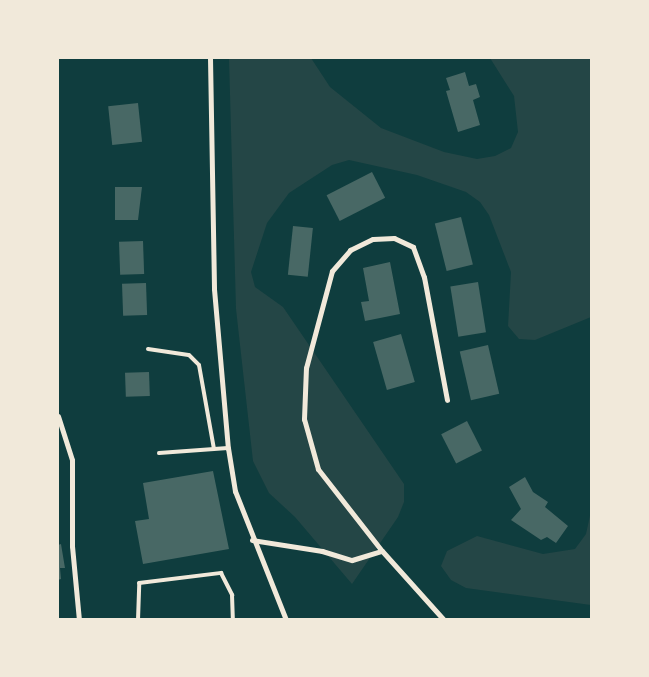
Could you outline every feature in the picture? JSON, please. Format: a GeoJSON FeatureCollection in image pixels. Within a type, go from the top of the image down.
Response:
{"type":"FeatureCollection","features":[{"type":"Feature","properties":{"kind":"street"},"geometry":{"type":"LineString","coordinates":[[210,58],[214,289],[228,448],[235,491],[252,540],[286,620]]}},
{"type":"Feature","properties":{"kind":"street"},"geometry":{"type":"LineString","coordinates":[[444,620],[382,552],[318,469],[304,419],[306,368],[332,271],[350,250],[374,239],[394,238],[413,247],[424,277],[447,400]]}},
{"type":"Feature","properties":{"kind":"street"},"geometry":{"type":"LineString","coordinates":[[58,416],[72,460],[72,546],[79,620]]}},
{"type":"Feature","properties":{"kind":"street"},"geometry":{"type":"LineString","coordinates":[[252,540],[322,551],[352,560],[382,552]]}},
{"type":"Feature","properties":{"kind":"lane"},"geometry":{"type":"LineString","coordinates":[[148,350],[189,355],[199,364],[214,449]]}},
{"type":"Feature","properties":{"kind":"lane"},"geometry":{"type":"LineString","coordinates":[[159,453],[228,448]]}},
{"type":"Feature","properties":{"kind":"lane"},"geometry":{"type":"LineString","coordinates":[[138,620],[139,583],[221,573],[232,595],[233,620]]}},
{"type":"Feature","properties":{"kind":"shaded area"},"geometry":{"type":"Polygon","coordinates":[[[229,58],[311,58],[330,87],[381,128],[444,152],[477,159],[495,156],[511,148],[518,132],[514,96],[490,58],[591,58],[591,317],[535,340],[519,339],[508,326],[511,272],[489,215],[480,202],[466,192],[417,175],[349,160],[332,165],[289,193],[267,223],[251,272],[255,287],[283,307],[404,484],[404,502],[398,517],[352,584],[295,517],[269,493],[253,461],[236,309],[229,58]]]}},
{"type":"Feature","properties":{"kind":"shaded area"},"geometry":{"type":"Polygon","coordinates":[[[591,511],[591,605],[466,588],[451,580],[441,566],[447,551],[477,536],[543,554],[575,549],[586,534],[591,511]]]}},
{"type":"Feature","properties":{"kind":"building"},"geometry":{"type":"Polygon","coordinates":[[[465,72],[469,86],[476,84],[480,97],[473,100],[480,125],[458,132],[446,91],[450,90],[446,78],[465,72]]]}},
{"type":"Feature","properties":{"kind":"building"},"geometry":{"type":"Polygon","coordinates":[[[138,103],[142,142],[112,145],[108,106],[138,103]]]}},
{"type":"Feature","properties":{"kind":"building"},"geometry":{"type":"Polygon","coordinates":[[[372,172],[385,198],[340,221],[327,195],[372,172]]]}},
{"type":"Feature","properties":{"kind":"building"},"geometry":{"type":"Polygon","coordinates":[[[115,187],[142,187],[138,220],[115,220],[115,187]]]}},
{"type":"Feature","properties":{"kind":"building"},"geometry":{"type":"Polygon","coordinates":[[[461,217],[473,265],[447,271],[435,224],[461,217]]]}},
{"type":"Feature","properties":{"kind":"building"},"geometry":{"type":"Polygon","coordinates":[[[293,226],[313,228],[308,277],[288,275],[293,226]]]}},
{"type":"Feature","properties":{"kind":"building"},"geometry":{"type":"Polygon","coordinates":[[[143,241],[144,274],[120,275],[119,242],[143,241]]]}},
{"type":"Feature","properties":{"kind":"building"},"geometry":{"type":"Polygon","coordinates":[[[390,262],[400,314],[365,321],[361,302],[369,301],[363,268],[390,262]]]}},
{"type":"Feature","properties":{"kind":"building"},"geometry":{"type":"Polygon","coordinates":[[[478,282],[486,332],[458,337],[450,286],[478,282]]]}},
{"type":"Feature","properties":{"kind":"building"},"geometry":{"type":"Polygon","coordinates":[[[146,283],[147,315],[123,316],[122,284],[146,283]]]}},
{"type":"Feature","properties":{"kind":"building"},"geometry":{"type":"Polygon","coordinates":[[[401,334],[415,382],[387,390],[373,342],[401,334]]]}},
{"type":"Feature","properties":{"kind":"building"},"geometry":{"type":"Polygon","coordinates":[[[488,345],[499,394],[471,400],[460,352],[488,345]]]}},
{"type":"Feature","properties":{"kind":"building"},"geometry":{"type":"Polygon","coordinates":[[[149,372],[150,396],[126,397],[125,373],[149,372]]]}},
{"type":"Feature","properties":{"kind":"building"},"geometry":{"type":"Polygon","coordinates":[[[467,421],[482,450],[456,464],[441,434],[467,421]]]}},
{"type":"Feature","properties":{"kind":"building"},"geometry":{"type":"Polygon","coordinates":[[[213,471],[229,549],[143,564],[135,521],[149,519],[143,483],[213,471]]]}},
{"type":"Feature","properties":{"kind":"building"},"geometry":{"type":"Polygon","coordinates":[[[525,477],[533,492],[548,502],[545,507],[568,526],[556,543],[547,537],[541,540],[511,520],[521,509],[509,487],[525,477]]]}},
{"type":"Feature","properties":{"kind":"building"},"geometry":{"type":"Polygon","coordinates":[[[61,544],[65,568],[60,568],[61,579],[58,580],[58,545],[61,544]]]}}]}
